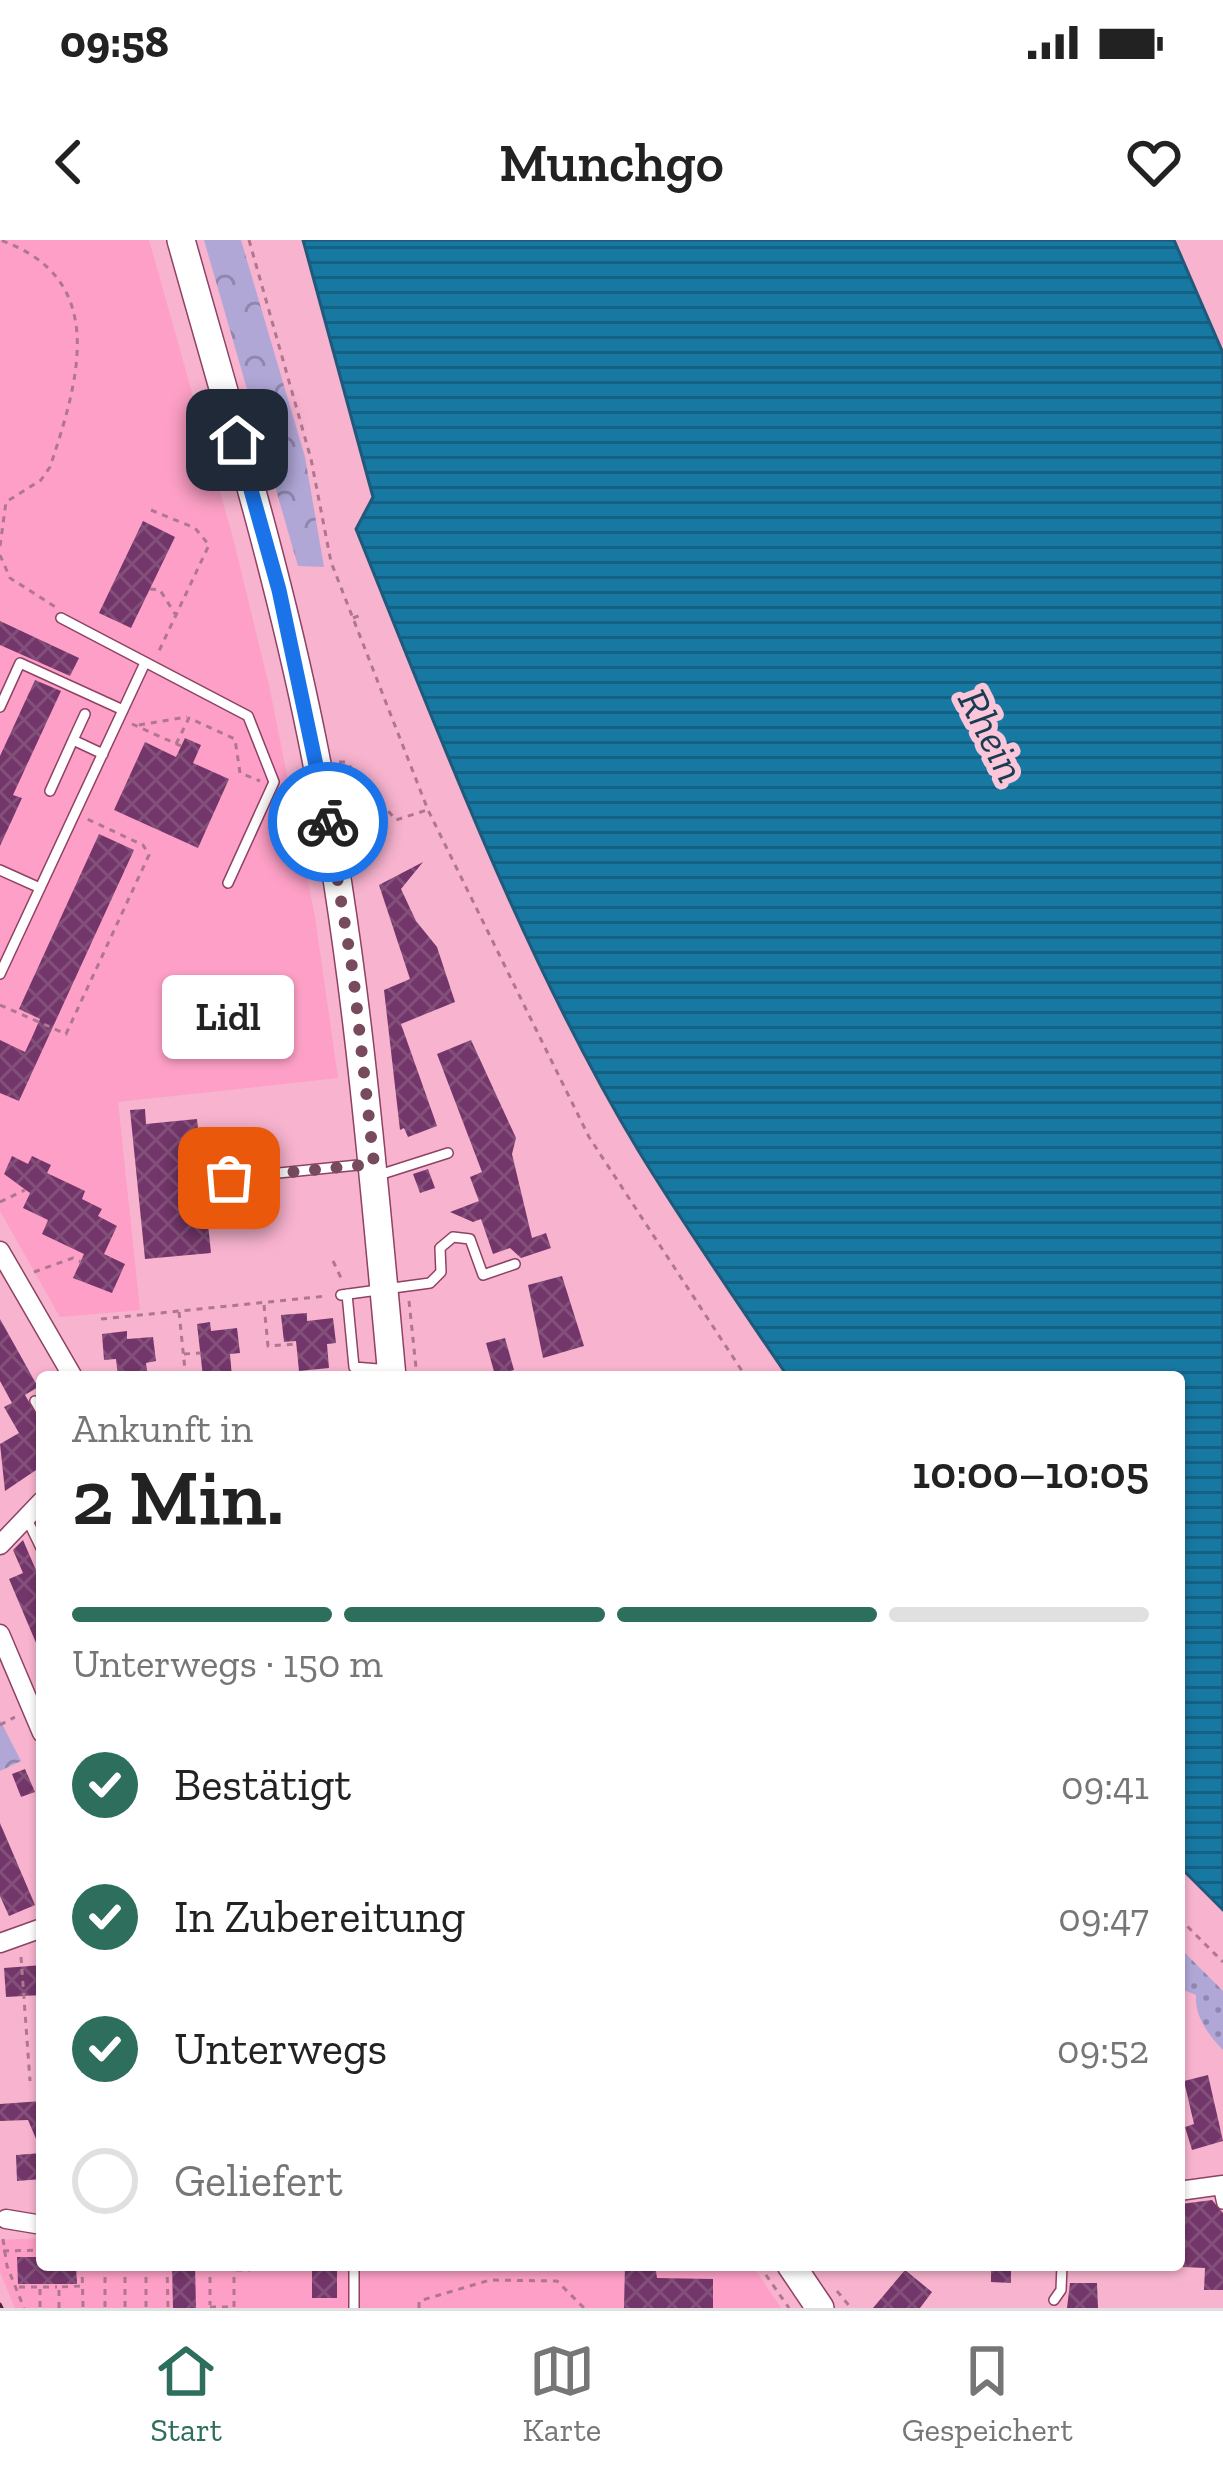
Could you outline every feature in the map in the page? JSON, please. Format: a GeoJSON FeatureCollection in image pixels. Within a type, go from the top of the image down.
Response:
{"type":"FeatureCollection","features":[{"type":"Feature","properties":{"kind":"main road"},"geometry":{"type":"LineString","coordinates":[[181,240],[279,590],[324,800],[353,973],[392,1371]]}},
{"type":"Feature","properties":{"kind":"main road"},"geometry":{"type":"LineString","coordinates":[[794,2271],[820,2308]]}},
{"type":"Feature","properties":{"kind":"street"},"geometry":{"type":"LineString","coordinates":[[0,1251],[69,1371]]}},
{"type":"Feature","properties":{"kind":"street"},"geometry":{"type":"LineString","coordinates":[[0,1300],[18,1284]]}},
{"type":"Feature","properties":{"kind":"street"},"geometry":{"type":"LineString","coordinates":[[0,1545],[36,1506]]}},
{"type":"Feature","properties":{"kind":"street"},"geometry":{"type":"LineString","coordinates":[[0,1634],[36,1719]]}},
{"type":"Feature","properties":{"kind":"street"},"geometry":{"type":"LineString","coordinates":[[0,1943],[36,1930]]}},
{"type":"Feature","properties":{"kind":"street"},"geometry":{"type":"LineString","coordinates":[[1185,2191],[1221,2192]]}},
{"type":"Feature","properties":{"kind":"street"},"geometry":{"type":"LineString","coordinates":[[6,2219],[36,2224]]}},
{"type":"Feature","properties":{"kind":"lane"},"geometry":{"type":"LineString","coordinates":[[62,618],[248,716],[274,782],[228,883]]}},
{"type":"Feature","properties":{"kind":"lane"},"geometry":{"type":"LineString","coordinates":[[0,974],[142,661]]}},
{"type":"Feature","properties":{"kind":"lane"},"geometry":{"type":"LineString","coordinates":[[0,707],[20,663],[121,714]]}},
{"type":"Feature","properties":{"kind":"lane"},"geometry":{"type":"LineString","coordinates":[[50,791],[85,714]]}},
{"type":"Feature","properties":{"kind":"lane"},"geometry":{"type":"LineString","coordinates":[[73,740],[103,754]]}},
{"type":"Feature","properties":{"kind":"lane"},"geometry":{"type":"LineString","coordinates":[[0,870],[40,888]]}},
{"type":"Feature","properties":{"kind":"lane"},"geometry":{"type":"LineString","coordinates":[[229,1178],[374,1170],[448,1153]]}},
{"type":"Feature","properties":{"kind":"lane"},"geometry":{"type":"LineString","coordinates":[[376,1371],[354,1367],[344,1294],[436,1280],[440,1249],[453,1237],[466,1237],[474,1244],[483,1275],[515,1264]]}},
{"type":"Feature","properties":{"kind":"lane"},"geometry":{"type":"LineString","coordinates":[[26,1515],[36,1537]]}},
{"type":"Feature","properties":{"kind":"lane"},"geometry":{"type":"LineString","coordinates":[[354,2271],[354,2308]]}},
{"type":"Feature","properties":{"kind":"lane"},"geometry":{"type":"LineString","coordinates":[[1054,2300],[1061,2290],[1062,2271]]}},
{"type":"Feature","properties":{"kind":"path"},"geometry":{"type":"LineString","coordinates":[[0,546],[3,500],[41,480],[50,467],[78,368],[79,335],[60,282],[39,259],[1,240]]}},
{"type":"Feature","properties":{"kind":"path"},"geometry":{"type":"LineString","coordinates":[[249,240],[310,459],[331,562],[428,810],[589,1137],[742,1371]]}},
{"type":"Feature","properties":{"kind":"path"},"geometry":{"type":"LineString","coordinates":[[142,661],[157,656],[209,545],[195,528],[151,510]]}},
{"type":"Feature","properties":{"kind":"path"},"geometry":{"type":"LineString","coordinates":[[0,555],[10,578],[54,602],[62,618]]}},
{"type":"Feature","properties":{"kind":"path"},"geometry":{"type":"LineString","coordinates":[[150,589],[160,590],[176,616]]}},
{"type":"Feature","properties":{"kind":"path"},"geometry":{"type":"LineString","coordinates":[[351,619],[363,614]]}},
{"type":"Feature","properties":{"kind":"path"},"geometry":{"type":"LineString","coordinates":[[121,714],[179,745],[189,718]]}},
{"type":"Feature","properties":{"kind":"path"},"geometry":{"type":"LineString","coordinates":[[138,726],[167,716],[189,718],[235,739],[240,772],[274,782]]}},
{"type":"Feature","properties":{"kind":"path"},"geometry":{"type":"LineString","coordinates":[[337,762],[346,762],[396,820],[428,810]]}},
{"type":"Feature","properties":{"kind":"path"},"geometry":{"type":"LineString","coordinates":[[0,1005],[66,1034],[149,855],[143,845],[75,813]]}},
{"type":"Feature","properties":{"kind":"path"},"geometry":{"type":"LineString","coordinates":[[0,1202],[25,1190]]}},
{"type":"Feature","properties":{"kind":"path"},"geometry":{"type":"LineString","coordinates":[[18,1284],[73,1258],[80,1262]]}},
{"type":"Feature","properties":{"kind":"path"},"geometry":{"type":"LineString","coordinates":[[101,1318],[344,1294],[340,1270],[333,1261]]}},
{"type":"Feature","properties":{"kind":"path"},"geometry":{"type":"LineString","coordinates":[[264,1303],[268,1346],[296,1344]]}},
{"type":"Feature","properties":{"kind":"path"},"geometry":{"type":"LineString","coordinates":[[179,1311],[185,1370]]}},
{"type":"Feature","properties":{"kind":"path"},"geometry":{"type":"LineString","coordinates":[[184,1354],[200,1353]]}},
{"type":"Feature","properties":{"kind":"path"},"geometry":{"type":"LineString","coordinates":[[1185,1924],[1223,1962]]}},
{"type":"Feature","properties":{"kind":"path"},"geometry":{"type":"LineString","coordinates":[[20,1937],[30,2081]]}},
{"type":"Feature","properties":{"kind":"path"},"geometry":{"type":"LineString","coordinates":[[6,2219],[2,2251],[24,2308]]}},
{"type":"Feature","properties":{"kind":"path"},"geometry":{"type":"LineString","coordinates":[[2,2251],[36,2250]]}},
{"type":"Feature","properties":{"kind":"path"},"geometry":{"type":"LineString","coordinates":[[82,2271],[83,2308]]}},
{"type":"Feature","properties":{"kind":"path"},"geometry":{"type":"LineString","coordinates":[[105,2271],[105,2308]]}},
{"type":"Feature","properties":{"kind":"path"},"geometry":{"type":"LineString","coordinates":[[125,2271],[125,2308]]}},
{"type":"Feature","properties":{"kind":"path"},"geometry":{"type":"LineString","coordinates":[[146,2271],[146,2308]]}},
{"type":"Feature","properties":{"kind":"path"},"geometry":{"type":"LineString","coordinates":[[167,2271],[168,2308]]}},
{"type":"Feature","properties":{"kind":"path"},"geometry":{"type":"LineString","coordinates":[[210,2271],[210,2308],[234,2307],[234,2271]]}},
{"type":"Feature","properties":{"kind":"path"},"geometry":{"type":"LineString","coordinates":[[763,2271],[789,2308]]}},
{"type":"Feature","properties":{"kind":"path"},"geometry":{"type":"LineString","coordinates":[[419,2308],[419,2301],[490,2280],[557,2281],[584,2308]]}},
{"type":"Feature","properties":{"kind":"path"},"geometry":{"type":"LineString","coordinates":[[15,2288],[83,2286]]}},
{"type":"Feature","properties":{"kind":"path"},"geometry":{"type":"LineString","coordinates":[[40,2287],[40,2308]]}},
{"type":"Feature","properties":{"kind":"path"},"geometry":{"type":"LineString","coordinates":[[59,2287],[59,2308]]}},
{"type":"Feature","properties":{"kind":"shaded area"},"geometry":{"type":"Polygon","coordinates":[[[0,240],[149,240],[233,538],[270,690],[315,917],[338,1078],[118,1102],[140,1310],[60,1317],[0,1211],[0,240]]]}},
{"type":"Feature","properties":{"kind":"shaded area"},"geometry":{"type":"Polygon","coordinates":[[[36,2238],[36,2271],[756,2271],[781,2308],[15,2308],[0,2272],[0,2240],[36,2238]]]}},
{"type":"Feature","properties":{"kind":"green space"},"geometry":{"type":"Polygon","coordinates":[[[204,240],[241,240],[305,457],[324,567],[298,566],[204,240]]]}},
{"type":"Feature","properties":{"kind":"green space"},"geometry":{"type":"Polygon","coordinates":[[[0,1720],[21,1761],[0,1771],[0,1720]]]}},
{"type":"Feature","properties":{"kind":"green space"},"geometry":{"type":"Polygon","coordinates":[[[1185,1953],[1223,1991],[1223,2050],[1204,2025],[1196,1995],[1185,1990],[1185,1953]]]}},
{"type":"Feature","properties":{"kind":"water","name":"Rhein"},"geometry":{"type":"Polygon","coordinates":[[[303,240],[1174,240],[1223,353],[1223,1910],[1185,1872],[1185,1371],[784,1371],[638,1150],[521,925],[356,529],[373,497],[303,240]]]}},
{"type":"Feature","properties":{"kind":"building"},"geometry":{"type":"Polygon","coordinates":[[[143,521],[175,537],[131,628],[99,613],[143,521]]]}},
{"type":"Feature","properties":{"kind":"building"},"geometry":{"type":"Polygon","coordinates":[[[0,621],[79,658],[70,676],[0,645],[0,621]]]}},
{"type":"Feature","properties":{"kind":"building"},"geometry":{"type":"Polygon","coordinates":[[[35,680],[61,691],[13,795],[22,798],[0,846],[0,756],[35,680]]]}},
{"type":"Feature","properties":{"kind":"building"},"geometry":{"type":"Polygon","coordinates":[[[185,738],[201,745],[193,763],[229,779],[198,848],[114,810],[145,742],[176,757],[185,738]]]}},
{"type":"Feature","properties":{"kind":"building"},"geometry":{"type":"Polygon","coordinates":[[[99,834],[134,850],[19,1101],[0,1093],[0,1040],[25,1052],[40,1019],[19,1009],[99,834]]]}},
{"type":"Feature","properties":{"kind":"building"},"geometry":{"type":"Polygon","coordinates":[[[423,862],[401,889],[416,921],[437,947],[455,1002],[401,1024],[437,1126],[408,1137],[404,1128],[400,1130],[384,990],[410,979],[379,885],[423,862]]]}},
{"type":"Feature","properties":{"kind":"building"},"geometry":{"type":"Polygon","coordinates":[[[471,1040],[516,1138],[512,1154],[532,1238],[546,1233],[551,1248],[521,1258],[510,1248],[493,1254],[481,1219],[473,1222],[450,1212],[479,1201],[470,1177],[482,1172],[437,1054],[471,1040]]]}},
{"type":"Feature","properties":{"kind":"building"},"geometry":{"type":"Polygon","coordinates":[[[145,1109],[146,1124],[197,1119],[211,1253],[145,1259],[130,1110],[145,1109]]]}},
{"type":"Feature","properties":{"kind":"building"},"geometry":{"type":"Polygon","coordinates":[[[12,1156],[28,1164],[32,1156],[51,1165],[47,1173],[85,1191],[82,1199],[102,1209],[98,1216],[117,1226],[104,1254],[125,1264],[112,1293],[73,1278],[84,1254],[42,1234],[48,1220],[23,1208],[30,1193],[4,1174],[12,1156]]]}},
{"type":"Feature","properties":{"kind":"building"},"geometry":{"type":"Polygon","coordinates":[[[428,1169],[435,1188],[420,1193],[413,1174],[428,1169]]]}},
{"type":"Feature","properties":{"kind":"building"},"geometry":{"type":"Polygon","coordinates":[[[562,1276],[584,1346],[543,1358],[528,1285],[562,1276]]]}},
{"type":"Feature","properties":{"kind":"building"},"geometry":{"type":"Polygon","coordinates":[[[307,1313],[307,1321],[333,1318],[336,1343],[327,1344],[329,1368],[299,1371],[296,1341],[284,1342],[281,1315],[307,1313]]]}},
{"type":"Feature","properties":{"kind":"building"},"geometry":{"type":"Polygon","coordinates":[[[0,1319],[36,1383],[25,1395],[36,1414],[36,1470],[5,1491],[0,1444],[19,1433],[4,1407],[12,1403],[0,1381],[0,1319]]]}},
{"type":"Feature","properties":{"kind":"building"},"geometry":{"type":"Polygon","coordinates":[[[210,1322],[211,1331],[237,1328],[240,1353],[230,1354],[231,1371],[202,1371],[197,1324],[210,1322]]]}},
{"type":"Feature","properties":{"kind":"building"},"geometry":{"type":"Polygon","coordinates":[[[127,1331],[127,1339],[153,1337],[156,1361],[146,1363],[147,1371],[117,1371],[116,1359],[104,1360],[102,1334],[127,1331]]]}},
{"type":"Feature","properties":{"kind":"building"},"geometry":{"type":"Polygon","coordinates":[[[505,1338],[514,1370],[494,1371],[486,1343],[505,1338]]]}},
{"type":"Feature","properties":{"kind":"building"},"geometry":{"type":"Polygon","coordinates":[[[23,1540],[36,1570],[36,1643],[9,1579],[23,1573],[13,1550],[23,1540]]]}},
{"type":"Feature","properties":{"kind":"building"},"geometry":{"type":"Polygon","coordinates":[[[25,1769],[35,1792],[21,1797],[12,1774],[25,1769]]]}},
{"type":"Feature","properties":{"kind":"building"},"geometry":{"type":"Polygon","coordinates":[[[0,1823],[35,1905],[9,1916],[0,1896],[0,1823]]]}},
{"type":"Feature","properties":{"kind":"building"},"geometry":{"type":"Polygon","coordinates":[[[36,1965],[36,1995],[6,1997],[4,1968],[36,1965]]]}},
{"type":"Feature","properties":{"kind":"building"},"geometry":{"type":"Polygon","coordinates":[[[1208,2075],[1223,2141],[1192,2150],[1185,2127],[1194,2124],[1185,2081],[1208,2075]]]}},
{"type":"Feature","properties":{"kind":"building"},"geometry":{"type":"Polygon","coordinates":[[[36,2101],[36,2139],[28,2120],[0,2121],[0,2104],[36,2101]]]}},
{"type":"Feature","properties":{"kind":"building"},"geometry":{"type":"Polygon","coordinates":[[[36,2153],[36,2179],[17,2181],[16,2155],[36,2153]]]}},
{"type":"Feature","properties":{"kind":"building"},"geometry":{"type":"Polygon","coordinates":[[[1212,2200],[1223,2213],[1223,2290],[1204,2290],[1205,2268],[1185,2267],[1185,2203],[1212,2200]]]}},
{"type":"Feature","properties":{"kind":"building"},"geometry":{"type":"Polygon","coordinates":[[[17,2257],[36,2257],[36,2271],[76,2271],[77,2284],[18,2284],[17,2257]]]}},
{"type":"Feature","properties":{"kind":"building"},"geometry":{"type":"Polygon","coordinates":[[[172,2271],[195,2271],[196,2308],[173,2308],[172,2271]]]}},
{"type":"Feature","properties":{"kind":"building"},"geometry":{"type":"Polygon","coordinates":[[[312,2271],[337,2271],[337,2298],[312,2298],[312,2271]]]}},
{"type":"Feature","properties":{"kind":"building"},"geometry":{"type":"Polygon","coordinates":[[[625,2271],[656,2271],[657,2278],[713,2279],[713,2308],[624,2308],[625,2271]]]}},
{"type":"Feature","properties":{"kind":"building"},"geometry":{"type":"Polygon","coordinates":[[[904,2271],[932,2292],[920,2308],[873,2308],[904,2271]]]}},
{"type":"Feature","properties":{"kind":"building"},"geometry":{"type":"Polygon","coordinates":[[[991,2271],[1011,2271],[1011,2283],[991,2282],[991,2271]]]}},
{"type":"Feature","properties":{"kind":"building"},"geometry":{"type":"Polygon","coordinates":[[[1070,2283],[1097,2283],[1098,2308],[1067,2308],[1070,2283]]]}},
{"type":"Feature","properties":{"kind":"tram line"},"geometry":{"type":"LineString","coordinates":[[0,2304],[2,2308]]}},
{"type":"Feature","properties":{"kind":"way so far"},"geometry":{"type":"LineString","coordinates":[[229,1178],[374,1164],[353,973],[328,822]]}},
{"type":"Feature","properties":{"kind":"place","name":"Lidl"},"geometry":{"type":"Point","coordinates":[229,1178]}},
{"type":"Feature","properties":{"kind":"route"},"geometry":{"type":"LineString","coordinates":[[237,440],[279,590],[328,822]]}}]}
